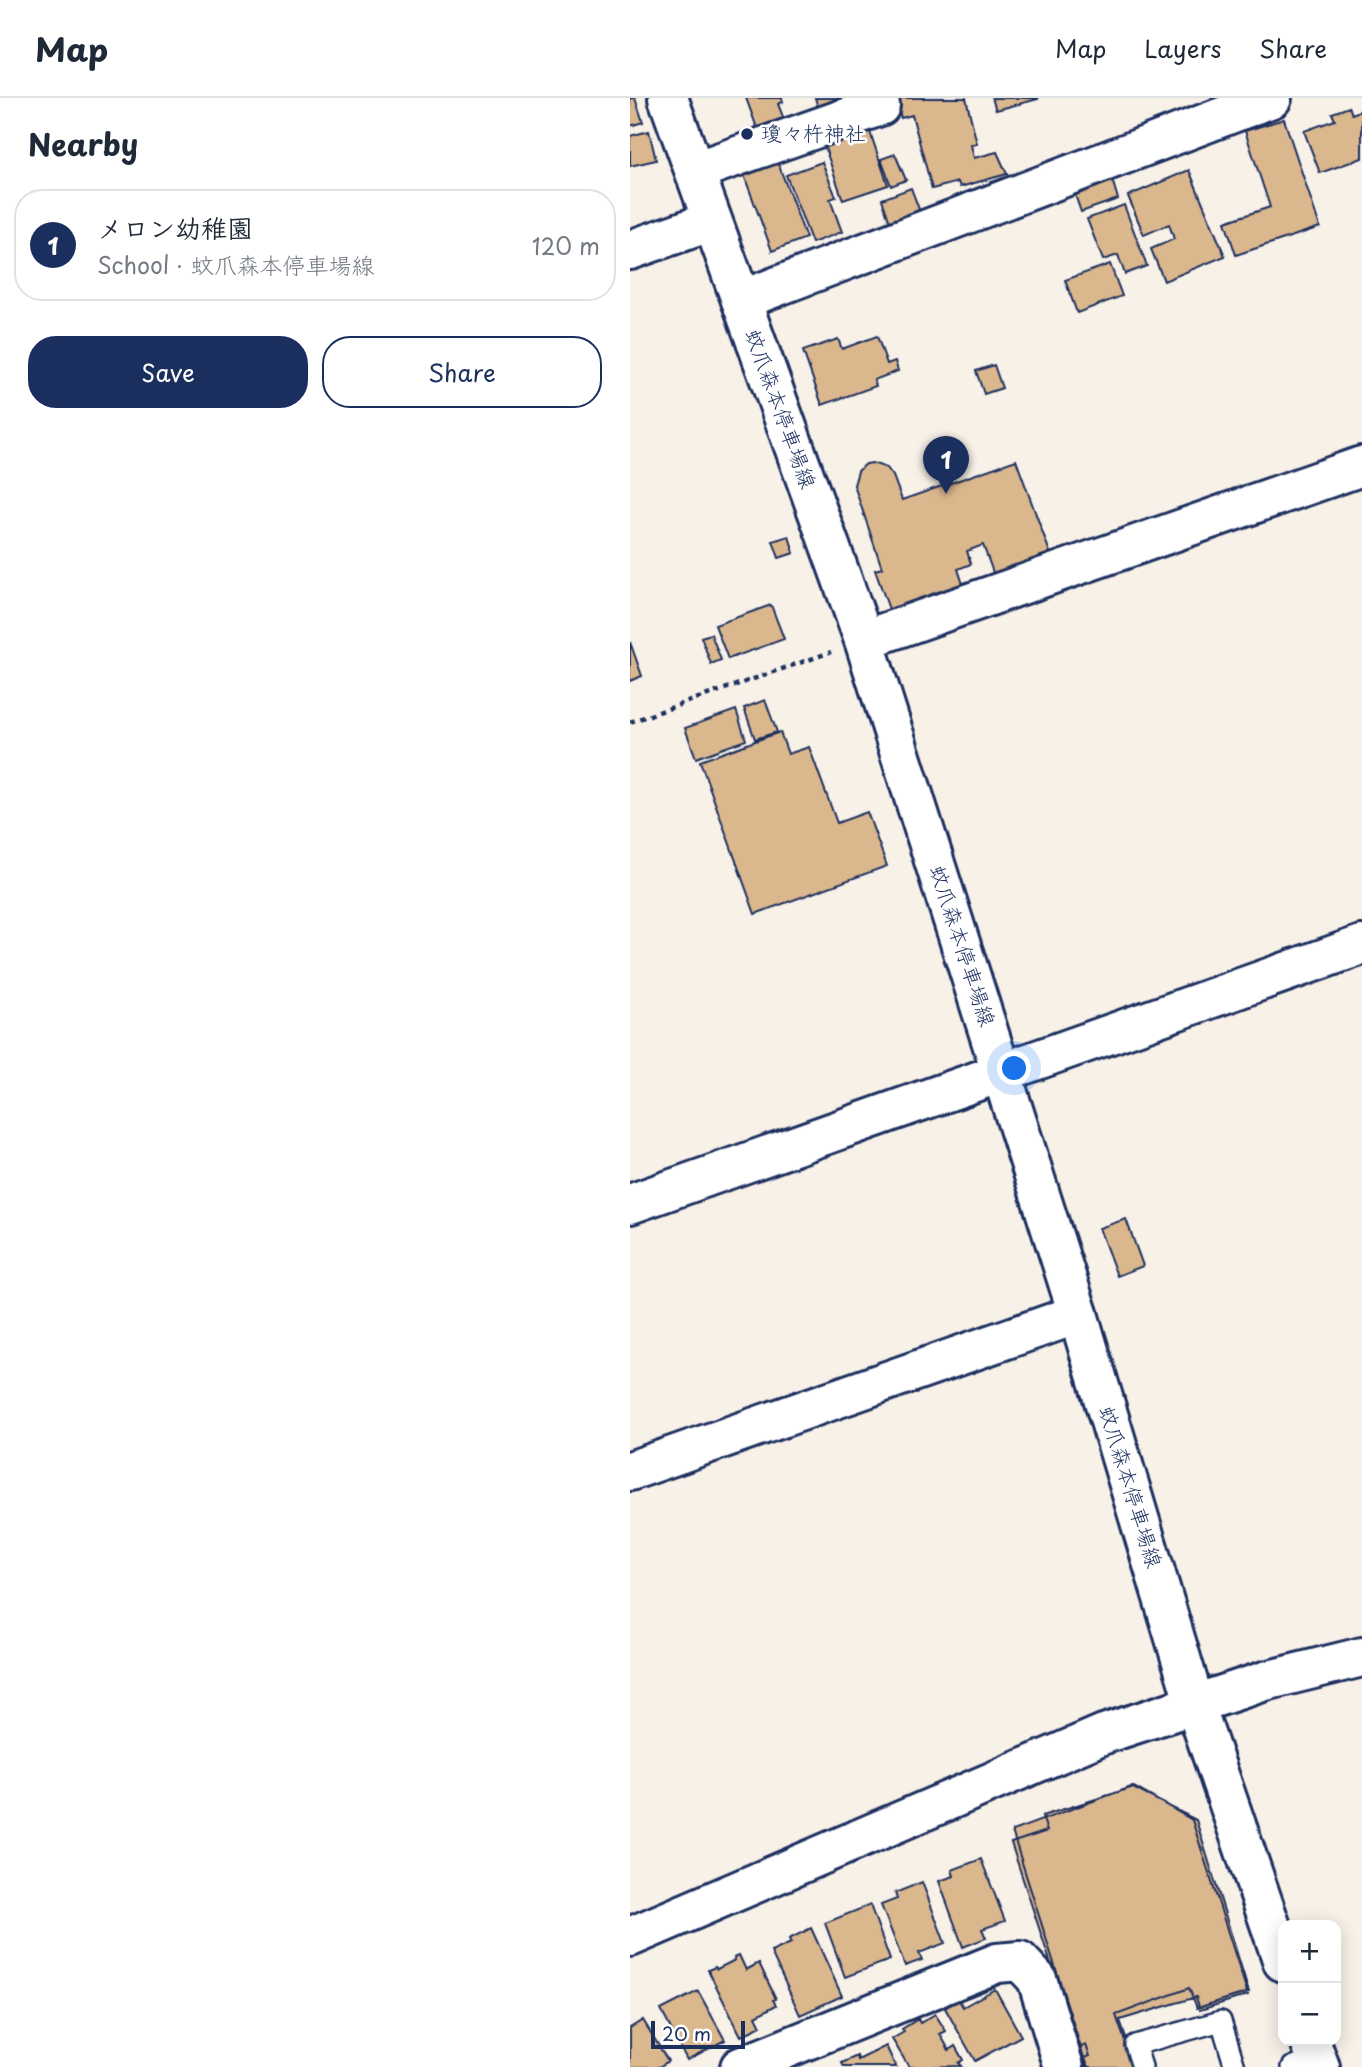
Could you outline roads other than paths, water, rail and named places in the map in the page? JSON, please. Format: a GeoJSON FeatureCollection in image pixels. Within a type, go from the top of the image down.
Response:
{"type":"FeatureCollection","features":[{"type":"Feature","properties":{"kind":"street","name":"蚊爪森本停車場線"},"geometry":{"type":"LineString","coordinates":[[668,98],[864,640],[1078,1314],[1195,1705],[1278,1947]]}},
{"type":"Feature","properties":{"kind":"street"},"geometry":{"type":"LineString","coordinates":[[695,172],[880,106],[879,98]]}},
{"type":"Feature","properties":{"kind":"street"},"geometry":{"type":"LineString","coordinates":[[741,300],[1272,98]]}},
{"type":"Feature","properties":{"kind":"street"},"geometry":{"type":"LineString","coordinates":[[630,250],[712,221]]}},
{"type":"Feature","properties":{"kind":"street"},"geometry":{"type":"LineString","coordinates":[[864,640],[1362,466]]}},
{"type":"Feature","properties":{"kind":"street"},"geometry":{"type":"LineString","coordinates":[[630,1204],[1362,945]]}},
{"type":"Feature","properties":{"kind":"street"},"geometry":{"type":"LineString","coordinates":[[630,1471],[1078,1314]]}},
{"type":"Feature","properties":{"kind":"street"},"geometry":{"type":"LineString","coordinates":[[630,1937],[1104,1734],[1265,1681],[1362,1657]]}},
{"type":"Feature","properties":{"kind":"street"},"geometry":{"type":"LineString","coordinates":[[740,2067],[997,1963],[1020,1961],[1037,1979],[1064,2067]]}},
{"type":"Feature","properties":{"kind":"lane"},"geometry":{"type":"LineString","coordinates":[[1142,2067],[1135,2045],[1221,2021],[1235,2067]]}},
{"type":"Feature","properties":{"kind":"place","name":"瓊々杵神社"},"geometry":{"type":"Point","coordinates":[747,134]}},
{"type":"Feature","properties":{"kind":"place","name":"メロン幼稚園"},"geometry":{"type":"Point","coordinates":[946,494]}}]}
